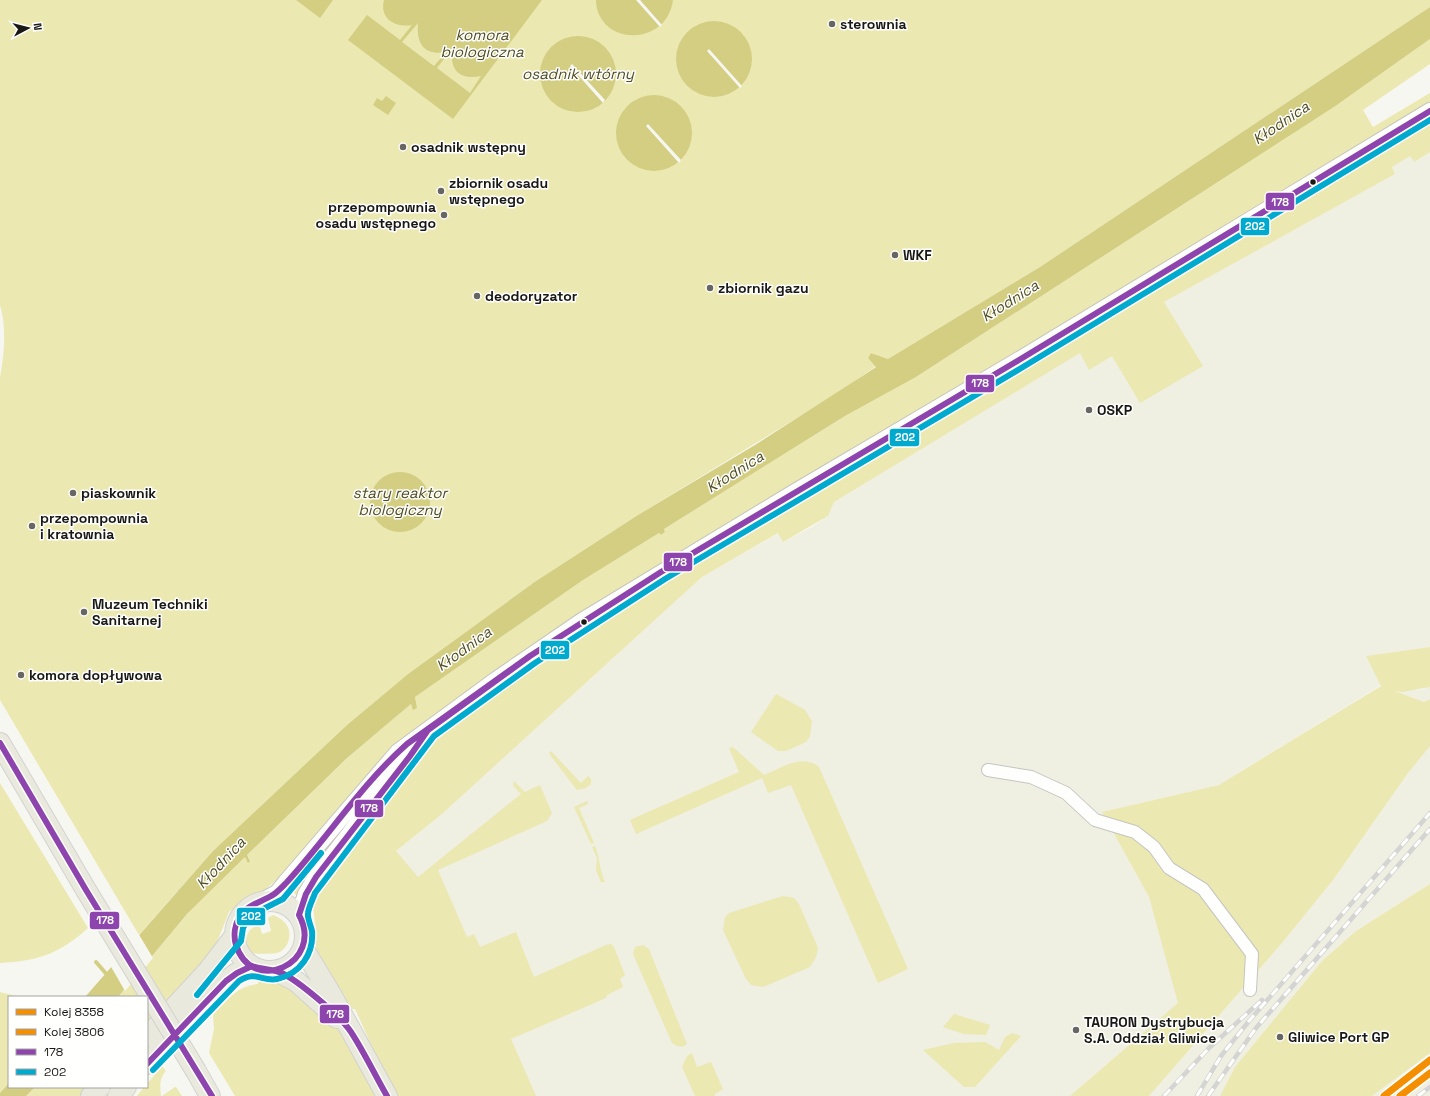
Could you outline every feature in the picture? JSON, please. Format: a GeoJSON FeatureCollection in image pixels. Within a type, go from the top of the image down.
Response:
{"type":"FeatureCollection","features":[{"type":"Feature","properties":{"kind":"main road"},"geometry":{"type":"LineString","coordinates":[[0,743],[86,890],[206,1089]]}},
{"type":"Feature","properties":{"kind":"main road"},"geometry":{"type":"LineString","coordinates":[[264,900],[277,900],[290,906],[299,915],[305,931],[303,948],[297,959],[288,966],[276,971],[268,971],[252,966],[243,959],[237,949],[234,937],[240,916],[248,907],[264,900]]}},
{"type":"Feature","properties":{"kind":"main road"},"geometry":{"type":"LineString","coordinates":[[148,1035],[208,971],[234,937]]}},
{"type":"Feature","properties":{"kind":"main road"},"geometry":{"type":"LineString","coordinates":[[303,948],[311,964],[332,996],[387,1096]]}},
{"type":"Feature","properties":{"kind":"main road"},"geometry":{"type":"LineString","coordinates":[[148,1063],[226,981],[237,972],[252,966]]}},
{"type":"Feature","properties":{"kind":"main road"},"geometry":{"type":"LineString","coordinates":[[276,971],[296,981],[350,1031]]}},
{"type":"Feature","properties":{"kind":"main road"},"geometry":{"type":"LineString","coordinates":[[91,1096],[99,1088]]}},
{"type":"Feature","properties":{"kind":"main road"},"geometry":{"type":"LineString","coordinates":[[118,1096],[125,1088]]}},
{"type":"Feature","properties":{"kind":"street"},"geometry":{"type":"LineString","coordinates":[[264,900],[276,893],[286,882],[386,763],[398,752],[530,656],[650,579],[1019,360],[1430,111]]}},
{"type":"Feature","properties":{"kind":"street"},"geometry":{"type":"LineString","coordinates":[[299,915],[306,894],[316,877],[410,756],[428,730]]}},
{"type":"Feature","properties":{"kind":"street"},"geometry":{"type":"LineString","coordinates":[[988,770],[1031,777],[1066,793],[1095,820],[1135,832],[1154,847],[1169,868],[1203,889],[1252,954],[1250,990]]}},
{"type":"Feature","properties":{"kind":"shaded area"},"geometry":{"type":"Polygon","coordinates":[[[0,0],[1430,0],[1430,7],[1040,267],[888,359],[871,353],[868,358],[876,366],[844,389],[638,515],[536,581],[408,674],[347,725],[213,851],[139,935],[0,700],[0,378],[4,351],[4,323],[0,305],[0,0]]]}},
{"type":"Feature","properties":{"kind":"shaded area"},"geometry":{"type":"Polygon","coordinates":[[[1430,39],[1430,64],[1363,110],[1373,127],[1430,93],[1430,152],[1414,162],[1410,156],[1392,167],[1395,174],[1164,302],[1203,366],[1140,403],[1112,356],[1089,370],[1080,353],[834,502],[828,516],[783,542],[778,533],[702,577],[442,814],[396,851],[418,877],[521,794],[513,786],[514,781],[525,792],[540,785],[552,813],[547,821],[438,870],[467,937],[474,934],[480,947],[516,932],[534,977],[606,945],[611,944],[614,947],[625,975],[620,979],[623,987],[607,995],[606,998],[511,1039],[536,1096],[398,1096],[379,1062],[355,1009],[352,1009],[316,950],[316,930],[313,907],[276,880],[260,894],[242,902],[229,912],[215,947],[210,955],[148,1024],[148,996],[119,996],[187,914],[245,857],[250,860],[247,855],[347,758],[411,704],[417,708],[415,697],[583,580],[659,533],[661,535],[665,532],[664,529],[845,416],[916,377],[1334,107],[1430,39]]]}},
{"type":"Feature","properties":{"kind":"shaded area"},"geometry":{"type":"Polygon","coordinates":[[[1430,152],[1430,647],[1366,656],[1381,685],[1219,785],[1102,812],[1149,897],[1179,1003],[1070,1096],[423,1096],[396,851],[442,814],[702,577],[779,533],[783,542],[812,527],[828,516],[834,502],[1018,390],[1164,302],[1395,174],[1392,167],[1410,156],[1414,162],[1430,152]]]}},
{"type":"Feature","properties":{"kind":"shaded area"},"geometry":{"type":"Polygon","coordinates":[[[1430,647],[1430,687],[1402,692],[1395,691],[1424,702],[1430,699],[1430,746],[1408,773],[1333,880],[1282,943],[1149,1096],[1070,1096],[1178,1003],[1149,897],[1102,812],[1219,785],[1381,686],[1366,656],[1430,647]]]}},
{"type":"Feature","properties":{"kind":"shaded area"},"geometry":{"type":"Polygon","coordinates":[[[1381,685],[1420,690],[1430,687],[1430,699],[1424,702],[1381,685]]]}},
{"type":"Feature","properties":{"kind":"shaded area"},"geometry":{"type":"Polygon","coordinates":[[[776,694],[805,710],[812,721],[810,736],[806,742],[786,751],[778,751],[751,732],[776,694]]]}},
{"type":"Feature","properties":{"kind":"shaded area"},"geometry":{"type":"Polygon","coordinates":[[[1430,746],[1430,884],[1356,931],[1322,961],[1235,1067],[1220,1096],[1149,1096],[1282,943],[1333,880],[1408,773],[1430,746]]]}},
{"type":"Feature","properties":{"kind":"shaded area"},"geometry":{"type":"Polygon","coordinates":[[[733,747],[764,775],[792,763],[806,761],[819,767],[908,969],[878,983],[791,785],[768,793],[762,778],[636,834],[630,820],[739,772],[729,748],[733,747]]]}},
{"type":"Feature","properties":{"kind":"shaded area"},"geometry":{"type":"Polygon","coordinates":[[[551,751],[581,783],[588,776],[591,779],[591,784],[586,788],[577,790],[550,755],[549,753],[551,751]]]}},
{"type":"Feature","properties":{"kind":"shaded area"},"geometry":{"type":"Polygon","coordinates":[[[0,783],[88,928],[57,950],[37,958],[0,963],[0,783]]]}},
{"type":"Feature","properties":{"kind":"shaded area"},"geometry":{"type":"Polygon","coordinates":[[[587,801],[588,804],[579,808],[594,843],[591,844],[574,807],[587,801]]]}},
{"type":"Feature","properties":{"kind":"shaded area"},"geometry":{"type":"Polygon","coordinates":[[[595,846],[605,882],[601,882],[596,870],[597,858],[592,847],[595,846]]]}},
{"type":"Feature","properties":{"kind":"shaded area"},"geometry":{"type":"Polygon","coordinates":[[[1430,884],[1430,1053],[1372,1096],[1220,1096],[1235,1067],[1322,961],[1356,931],[1430,884]]]}},
{"type":"Feature","properties":{"kind":"shaded area"},"geometry":{"type":"Polygon","coordinates":[[[783,896],[794,898],[799,904],[818,948],[816,957],[810,967],[763,987],[751,985],[746,979],[723,930],[725,917],[729,913],[783,896]]]}},
{"type":"Feature","properties":{"kind":"shaded area"},"geometry":{"type":"Polygon","coordinates":[[[273,915],[283,921],[288,928],[289,940],[287,944],[277,953],[249,953],[246,941],[247,934],[256,926],[260,927],[262,934],[271,931],[268,918],[273,915]]]}},
{"type":"Feature","properties":{"kind":"shaded area"},"geometry":{"type":"Polygon","coordinates":[[[643,945],[649,949],[687,1044],[683,1046],[678,1046],[672,1043],[633,954],[635,947],[643,945]]]}},
{"type":"Feature","properties":{"kind":"shaded area"},"geometry":{"type":"Polygon","coordinates":[[[258,979],[287,981],[314,1004],[342,1032],[377,1096],[235,1096],[209,1053],[214,1029],[213,1015],[232,995],[251,985],[258,984],[258,979]]]}},
{"type":"Feature","properties":{"kind":"shaded area"},"geometry":{"type":"Polygon","coordinates":[[[0,992],[16,996],[8,996],[8,1084],[0,1093],[0,992]]]}},
{"type":"Feature","properties":{"kind":"shaded area"},"geometry":{"type":"Polygon","coordinates":[[[954,1014],[990,1025],[986,1035],[964,1034],[943,1027],[954,1014]]]}},
{"type":"Feature","properties":{"kind":"shaded area"},"geometry":{"type":"Polygon","coordinates":[[[1012,1033],[1021,1036],[975,1087],[964,1087],[923,1050],[954,1043],[985,1042],[999,1050],[1005,1037],[1012,1033]]]}},
{"type":"Feature","properties":{"kind":"shaded area"},"geometry":{"type":"Polygon","coordinates":[[[692,1053],[697,1067],[711,1062],[723,1089],[715,1094],[715,1096],[695,1096],[682,1067],[687,1056],[692,1053]]]}},
{"type":"Feature","properties":{"kind":"shaded area"},"geometry":{"type":"Polygon","coordinates":[[[1430,1053],[1430,1096],[1372,1096],[1430,1053]]]}},
{"type":"Feature","properties":{"kind":"shaded area"},"geometry":{"type":"Polygon","coordinates":[[[162,1066],[166,1071],[161,1080],[161,1096],[137,1096],[143,1088],[148,1088],[148,1083],[162,1066]]]}},
{"type":"Feature","properties":{"kind":"shaded area"},"geometry":{"type":"Polygon","coordinates":[[[175,1087],[182,1096],[162,1096],[175,1087]]]}},
{"type":"Feature","properties":{"kind":"shaded area"},"geometry":{"type":"Polygon","coordinates":[[[34,1088],[89,1088],[82,1096],[26,1096],[34,1088]]]}},
{"type":"Feature","properties":{"kind":"water"},"geometry":{"type":"Polygon","coordinates":[[[296,0],[333,0],[320,18],[296,0]]]}},
{"type":"Feature","properties":{"kind":"water","name":"komora biologiczna"},"geometry":{"type":"Polygon","coordinates":[[[384,0],[542,0],[453,119],[348,40],[367,15],[400,40],[412,25],[400,25],[390,21],[386,17],[383,7],[384,0]],[[418,23],[402,42],[434,66],[446,52],[432,52],[423,46],[418,37],[418,23]],[[454,46],[437,68],[470,93],[481,76],[467,77],[461,75],[457,71],[452,61],[454,46]]]}},
{"type":"Feature","properties":{"kind":"water","name":"osadnik wtórny"},"geometry":{"type":"Polygon","coordinates":[[[596,0],[673,0],[668,16],[659,27],[646,33],[633,35],[619,33],[608,26],[599,15],[596,0]]]}},
{"type":"Feature","properties":{"kind":"water","name":"Kłodnica"},"geometry":{"type":"Polygon","coordinates":[[[1430,7],[1430,39],[1334,107],[916,377],[845,416],[664,529],[665,532],[661,535],[659,533],[583,580],[415,697],[417,708],[413,710],[411,704],[347,758],[247,855],[250,861],[248,863],[245,857],[187,914],[119,996],[86,996],[213,851],[347,725],[408,674],[536,581],[638,515],[755,445],[876,367],[868,358],[871,353],[888,359],[1040,267],[1430,7]]]}},
{"type":"Feature","properties":{"kind":"water"},"geometry":{"type":"Polygon","coordinates":[[[707,21],[721,21],[735,27],[746,38],[752,52],[752,66],[749,74],[741,86],[735,91],[721,97],[707,97],[693,91],[682,80],[676,66],[676,52],[682,38],[693,27],[707,21]]]}},
{"type":"Feature","properties":{"kind":"water","name":"osadnik wtórny"},"geometry":{"type":"Polygon","coordinates":[[[571,36],[585,36],[599,42],[610,53],[616,67],[616,81],[613,89],[605,101],[599,106],[585,112],[571,112],[557,106],[546,95],[540,81],[540,67],[546,53],[557,42],[571,36]]]}},
{"type":"Feature","properties":{"kind":"water","name":"osadnik wtórny"},"geometry":{"type":"Polygon","coordinates":[[[647,95],[661,95],[675,101],[686,112],[692,126],[692,140],[689,148],[681,160],[675,165],[661,171],[647,171],[633,165],[622,154],[616,140],[616,126],[622,112],[633,101],[647,95]]]}},
{"type":"Feature","properties":{"kind":"water"},"geometry":{"type":"Polygon","coordinates":[[[386,96],[396,103],[388,115],[373,105],[377,98],[382,101],[386,96]]]}},
{"type":"Feature","properties":{"kind":"water","name":"stary reaktor biologiczny"},"geometry":{"type":"Polygon","coordinates":[[[394,472],[406,472],[417,477],[425,485],[430,496],[428,514],[417,527],[406,532],[394,532],[383,527],[375,519],[370,508],[370,496],[375,485],[383,477],[394,472]]]}},
{"type":"Feature","properties":{"kind":"water"},"geometry":{"type":"Polygon","coordinates":[[[8,1084],[8,1088],[34,1088],[26,1096],[0,1096],[0,1093],[8,1084]]]}},
{"type":"Feature","properties":{"kind":"pier"},"geometry":{"type":"Polygon","coordinates":[[[636,0],[640,0],[662,25],[660,27],[636,0]]]}},
{"type":"Feature","properties":{"kind":"pier"},"geometry":{"type":"Polygon","coordinates":[[[709,49],[742,86],[740,88],[707,51],[709,49]]]}},
{"type":"Feature","properties":{"kind":"pier"},"geometry":{"type":"Polygon","coordinates":[[[572,64],[605,100],[603,103],[570,66],[572,64]]]}},
{"type":"Feature","properties":{"kind":"pier"},"geometry":{"type":"Polygon","coordinates":[[[648,124],[681,160],[679,163],[646,126],[648,124]]]}},
{"type":"Feature","properties":{"kind":"pier"},"geometry":{"type":"Polygon","coordinates":[[[138,933],[153,958],[125,991],[110,965],[138,933]]]}},
{"type":"Feature","properties":{"kind":"waterway"},"geometry":{"type":"LineString","coordinates":[[96,962],[109,977]]}},
{"type":"Feature","properties":{"kind":"railway"},"geometry":{"type":"LineString","coordinates":[[1197,1096],[1221,1056],[1249,1021],[1430,813]]}},
{"type":"Feature","properties":{"kind":"railway"},"geometry":{"type":"LineString","coordinates":[[1208,1096],[1256,1028],[1430,829]]}},
{"type":"Feature","properties":{"kind":"railway"},"geometry":{"type":"LineString","coordinates":[[1164,1096],[1209,1048],[1262,1000]]}},
{"type":"Feature","properties":{"kind":"railway"},"geometry":{"type":"LineString","coordinates":[[1418,1096],[1430,1087]]}},
{"type":"Feature","properties":{"kind":"rail line","name":"8358"},"geometry":{"type":"LineString","coordinates":[[1384,1096],[1430,1060]]}},
{"type":"Feature","properties":{"kind":"rail line","name":"3806"},"geometry":{"type":"LineString","coordinates":[[1400,1096],[1430,1073]]}},
{"type":"Feature","properties":{"kind":"transit line","name":"178"},"geometry":{"type":"LineString","coordinates":[[530,656],[661,572],[1019,360],[1430,111]]}},
{"type":"Feature","properties":{"kind":"transit line","name":"202"},"geometry":{"type":"LineString","coordinates":[[153,1070],[239,981],[250,976],[277,979],[292,973],[299,968],[304,962],[311,948],[312,931],[308,915],[315,893],[434,736],[535,663],[665,579],[1023,367],[1430,120]]}},
{"type":"Feature","properties":{"kind":"transit line","name":"178"},"geometry":{"type":"LineString","coordinates":[[530,656],[428,730],[410,756],[316,877],[306,894],[299,915],[304,932],[302,947],[295,959],[283,967],[270,971],[256,969],[244,960],[236,945],[235,937],[237,922],[243,912],[250,906],[273,895],[287,882],[360,794],[390,760],[407,744],[530,656]]}},
{"type":"Feature","properties":{"kind":"transit line","name":"178"},"geometry":{"type":"LineString","coordinates":[[0,743],[86,890],[212,1096]]}},
{"type":"Feature","properties":{"kind":"transit line","name":"202"},"geometry":{"type":"LineString","coordinates":[[197,995],[241,941],[243,928],[253,914],[283,899],[321,853]]}},
{"type":"Feature","properties":{"kind":"transit line","name":"178"},"geometry":{"type":"LineString","coordinates":[[252,966],[284,974],[316,997],[346,1025],[387,1096]]}},
{"type":"Feature","properties":{"kind":"transit line","name":"178"},"geometry":{"type":"LineString","coordinates":[[148,1063],[226,981],[237,973],[252,966]]}},
{"type":"Feature","properties":{"kind":"place","name":"sterownia"},"geometry":{"type":"Point","coordinates":[832,24]}},
{"type":"Feature","properties":{"kind":"place","name":"osadnik wstępny"},"geometry":{"type":"Point","coordinates":[403,147]}},
{"type":"Feature","properties":{"kind":"place","name":"zbiornik osadu wstępnego"},"geometry":{"type":"Point","coordinates":[441,191]}},
{"type":"Feature","properties":{"kind":"place","name":"przepompownia osadu wstępnego"},"geometry":{"type":"Point","coordinates":[444,215]}},
{"type":"Feature","properties":{"kind":"place","name":"WKF"},"geometry":{"type":"Point","coordinates":[895,255]}},
{"type":"Feature","properties":{"kind":"place","name":"zbiornik gazu"},"geometry":{"type":"Point","coordinates":[710,288]}},
{"type":"Feature","properties":{"kind":"place","name":"deodoryzator"},"geometry":{"type":"Point","coordinates":[477,296]}},
{"type":"Feature","properties":{"kind":"place","name":"OSKP"},"geometry":{"type":"Point","coordinates":[1089,410]}},
{"type":"Feature","properties":{"kind":"place","name":"piaskownik"},"geometry":{"type":"Point","coordinates":[73,493]}},
{"type":"Feature","properties":{"kind":"place","name":"przepompownia i kratownia"},"geometry":{"type":"Point","coordinates":[32,526]}},
{"type":"Feature","properties":{"kind":"place","name":"Muzeum Techniki Sanitarnej"},"geometry":{"type":"Point","coordinates":[84,612]}},
{"type":"Feature","properties":{"kind":"place","name":"komora dopływowa"},"geometry":{"type":"Point","coordinates":[21,675]}},
{"type":"Feature","properties":{"kind":"place","name":"TAURON Dystrybucja S.A. Oddział Gliwice"},"geometry":{"type":"Point","coordinates":[1076,1030]}},
{"type":"Feature","properties":{"kind":"place","name":"Gliwice Port GP"},"geometry":{"type":"Point","coordinates":[1280,1037]}}]}
